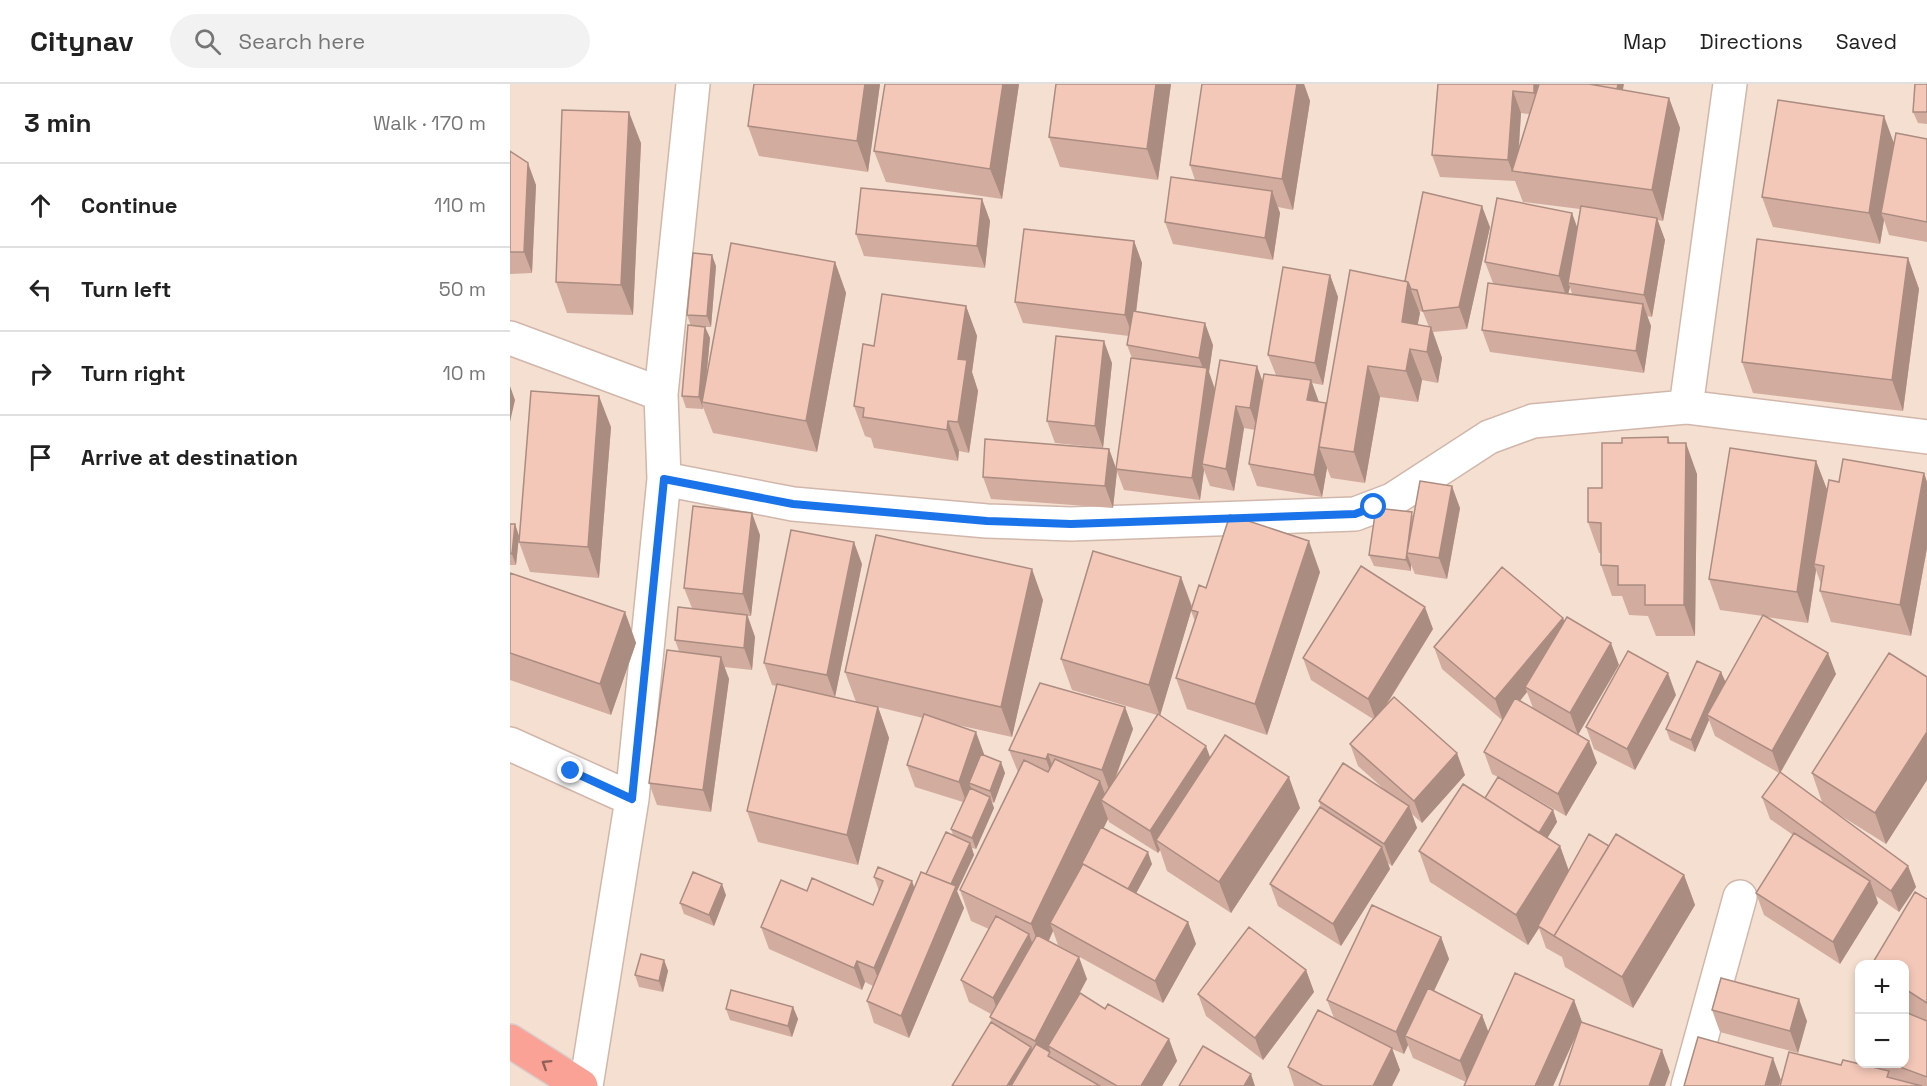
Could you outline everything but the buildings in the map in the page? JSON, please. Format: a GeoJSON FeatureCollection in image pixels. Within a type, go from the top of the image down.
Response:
{"type":"FeatureCollection","features":[{"type":"Feature","properties":{"kind":"highway"},"geometry":{"type":"LineString","coordinates":[[510,1041],[581,1086]]}},
{"type":"Feature","properties":{"kind":"street"},"geometry":{"type":"LineString","coordinates":[[586,1086],[632,799],[664,479],[661,394],[693,84]]}},
{"type":"Feature","properties":{"kind":"street"},"geometry":{"type":"LineString","coordinates":[[1686,407],[1730,84]]}},
{"type":"Feature","properties":{"kind":"street"},"geometry":{"type":"LineString","coordinates":[[510,338],[661,394]]}},
{"type":"Feature","properties":{"kind":"street"},"geometry":{"type":"LineString","coordinates":[[664,479],[793,504],[987,521],[1071,524],[1355,514],[1392,500],[1489,438],[1533,421],[1686,407],[1927,437]]}},
{"type":"Feature","properties":{"kind":"street"},"geometry":{"type":"LineString","coordinates":[[510,744],[632,799]]}},
{"type":"Feature","properties":{"kind":"street"},"geometry":{"type":"LineString","coordinates":[[1688,1086],[1740,897]]}},
{"type":"Feature","properties":{"kind":"shaded area"},"geometry":{"type":"Polygon","coordinates":[[[510,84],[1927,84],[1927,1086],[510,1086],[510,84]]]}},
{"type":"Feature","properties":{"kind":"route"},"geometry":{"type":"LineString","coordinates":[[571,771],[632,799],[664,479],[793,504],[987,521],[1071,524],[1355,514],[1374,507]]}}]}
